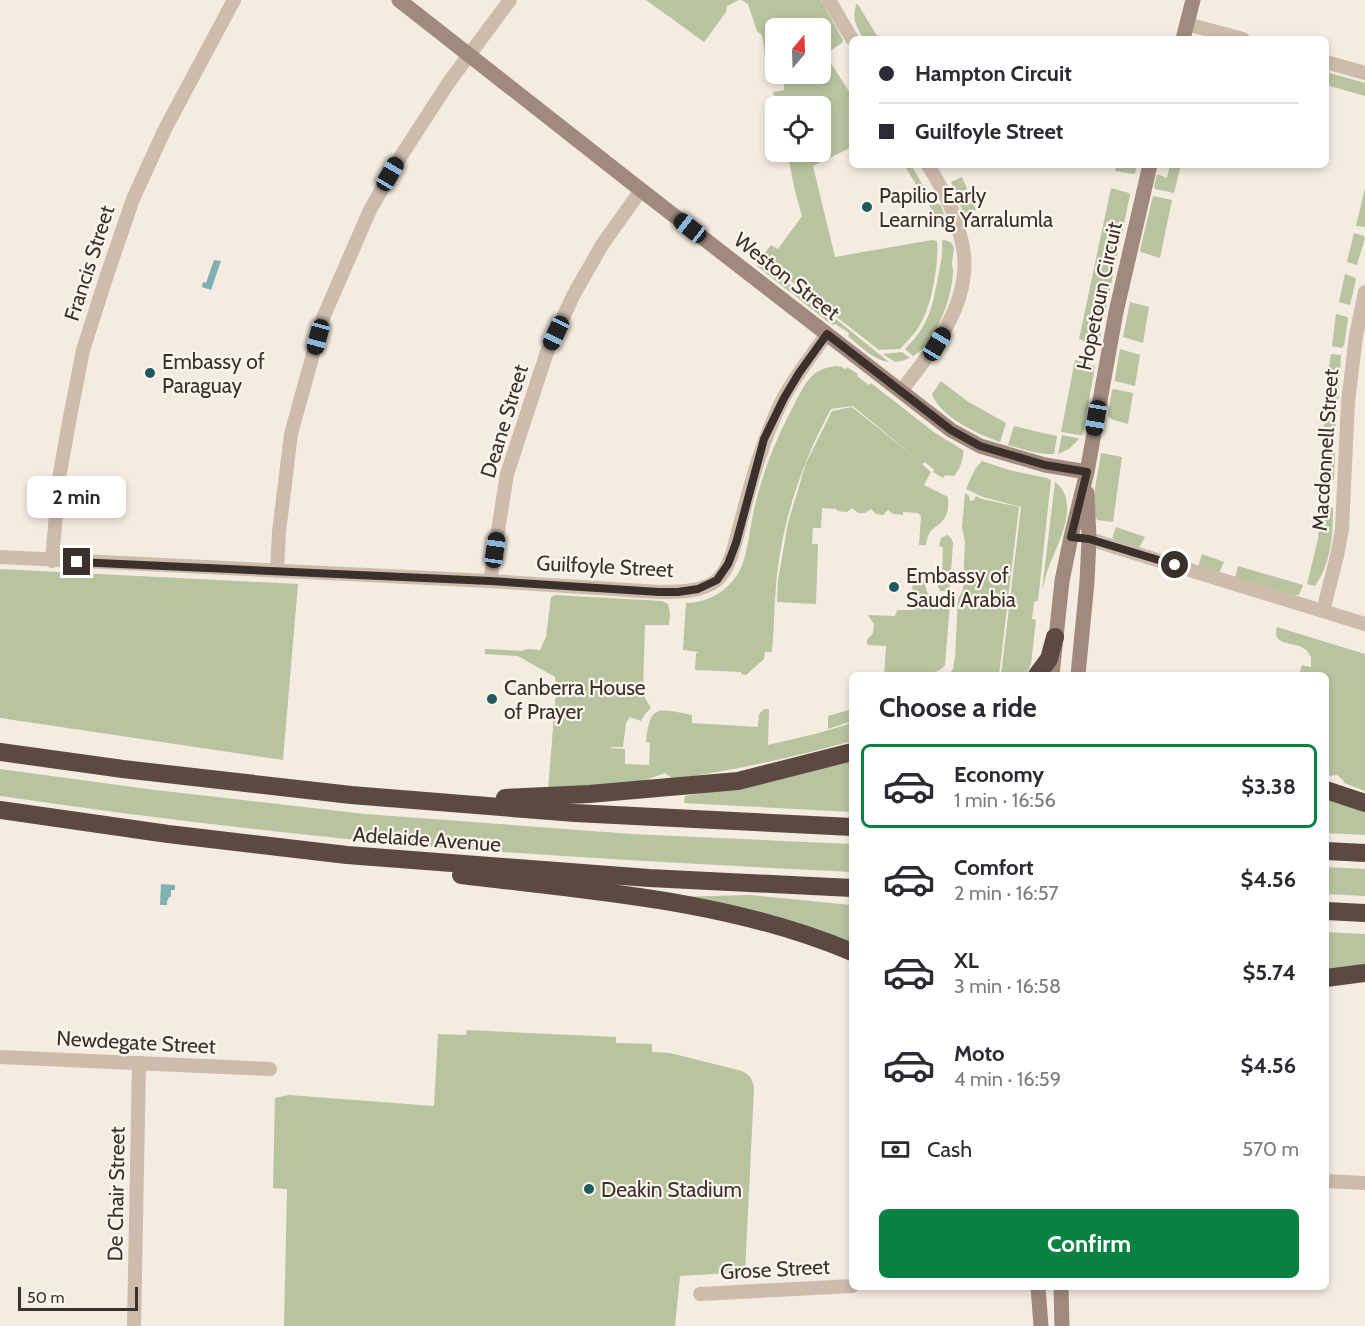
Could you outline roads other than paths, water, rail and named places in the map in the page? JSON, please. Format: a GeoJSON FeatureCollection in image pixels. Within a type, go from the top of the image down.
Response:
{"type":"FeatureCollection","features":[{"type":"Feature","properties":{"kind":"highway"},"geometry":{"type":"LineString","coordinates":[[1039,672],[1049,659],[1055,637]]}},
{"type":"Feature","properties":{"kind":"highway","name":"Adelaide Avenue"},"geometry":{"type":"LineString","coordinates":[[0,752],[212,780],[351,795],[575,813],[849,827]]}},
{"type":"Feature","properties":{"kind":"highway"},"geometry":{"type":"LineString","coordinates":[[428,801],[589,794],[738,781],[849,753]]}},
{"type":"Feature","properties":{"kind":"highway"},"geometry":{"type":"LineString","coordinates":[[1329,791],[1365,803]]}},
{"type":"Feature","properties":{"kind":"highway","name":"Adelaide Avenue"},"geometry":{"type":"LineString","coordinates":[[0,810],[168,834],[347,855],[648,878],[849,888]]}},
{"type":"Feature","properties":{"kind":"highway"},"geometry":{"type":"LineString","coordinates":[[1329,851],[1365,853]]}},
{"type":"Feature","properties":{"kind":"highway"},"geometry":{"type":"LineString","coordinates":[[347,855],[459,875],[638,897],[719,911],[788,928],[849,951]]}},
{"type":"Feature","properties":{"kind":"highway"},"geometry":{"type":"LineString","coordinates":[[1329,911],[1365,913]]}},
{"type":"Feature","properties":{"kind":"highway"},"geometry":{"type":"LineString","coordinates":[[1329,978],[1365,973]]}},
{"type":"Feature","properties":{"kind":"main road","name":"Weston Street"},"geometry":{"type":"LineString","coordinates":[[399,0],[951,430],[980,446],[1045,465],[1087,472]]}},
{"type":"Feature","properties":{"kind":"main road"},"geometry":{"type":"LineString","coordinates":[[1185,32],[1193,0]]}},
{"type":"Feature","properties":{"kind":"main road","name":"Hopetoun Circuit"},"geometry":{"type":"LineString","coordinates":[[1052,672],[1060,595],[1071,537],[1087,472],[1116,312],[1149,168]]}},
{"type":"Feature","properties":{"kind":"main road","name":"Hopetoun Circuit"},"geometry":{"type":"LineString","coordinates":[[1078,672],[1089,539],[1087,472]]}},
{"type":"Feature","properties":{"kind":"main road"},"geometry":{"type":"LineString","coordinates":[[1071,537],[1089,539]]}},
{"type":"Feature","properties":{"kind":"main road"},"geometry":{"type":"LineString","coordinates":[[1038,1290],[1041,1326]]}},
{"type":"Feature","properties":{"kind":"main road"},"geometry":{"type":"LineString","coordinates":[[1061,1290],[1062,1326]]}},
{"type":"Feature","properties":{"kind":"street","name":"Francis Street"},"geometry":{"type":"LineString","coordinates":[[52,561],[59,478],[68,427],[83,350],[103,286],[133,199],[151,159],[234,0]]}},
{"type":"Feature","properties":{"kind":"street"},"geometry":{"type":"LineString","coordinates":[[277,571],[279,532],[291,434],[323,318],[370,210],[401,156],[429,112],[510,0]]}},
{"type":"Feature","properties":{"kind":"street"},"geometry":{"type":"LineString","coordinates":[[831,1],[850,36]]}},
{"type":"Feature","properties":{"kind":"street"},"geometry":{"type":"LineString","coordinates":[[1185,32],[1218,36]]}},
{"type":"Feature","properties":{"kind":"street"},"geometry":{"type":"LineString","coordinates":[[1329,63],[1365,73]]}},
{"type":"Feature","properties":{"kind":"street"},"geometry":{"type":"LineString","coordinates":[[901,391],[922,366],[944,332],[960,291],[963,273],[964,254],[952,209],[930,168]]}},
{"type":"Feature","properties":{"kind":"street","name":"Deane Street"},"geometry":{"type":"LineString","coordinates":[[490,581],[507,474],[547,352],[574,294],[602,245],[640,190]]}},
{"type":"Feature","properties":{"kind":"street","name":"Macdonnell Street"},"geometry":{"type":"LineString","coordinates":[[1323,611],[1342,529],[1347,402],[1365,292]]}},
{"type":"Feature","properties":{"kind":"street","name":"Guilfoyle Street"},"geometry":{"type":"LineString","coordinates":[[0,558],[490,581],[659,592],[698,589],[717,580],[728,564],[736,543],[764,439],[784,398],[827,334]]}},
{"type":"Feature","properties":{"kind":"street"},"geometry":{"type":"LineString","coordinates":[[1089,539],[1365,624]]}},
{"type":"Feature","properties":{"kind":"street","name":"Newdegate Street"},"geometry":{"type":"LineString","coordinates":[[0,1057],[270,1069]]}},
{"type":"Feature","properties":{"kind":"street","name":"De Chair Street"},"geometry":{"type":"LineString","coordinates":[[134,1326],[139,1063]]}},
{"type":"Feature","properties":{"kind":"street"},"geometry":{"type":"LineString","coordinates":[[1329,1181],[1365,1183]]}},
{"type":"Feature","properties":{"kind":"street","name":"Grose Street"},"geometry":{"type":"LineString","coordinates":[[700,1294],[849,1286]]}},
{"type":"Feature","properties":{"kind":"water"},"geometry":{"type":"Polygon","coordinates":[[[214,260],[221,261],[211,290],[202,287],[203,282],[206,283],[214,260]]]}},
{"type":"Feature","properties":{"kind":"water"},"geometry":{"type":"Polygon","coordinates":[[[161,884],[175,885],[175,890],[171,890],[171,897],[167,905],[160,905],[161,884]]]}},
{"type":"Feature","properties":{"kind":"place","name":"Papilio Early Learning Yarralumla"},"geometry":{"type":"Point","coordinates":[867,207]}},
{"type":"Feature","properties":{"kind":"place","name":"Embassy of Paraguay"},"geometry":{"type":"Point","coordinates":[150,373]}},
{"type":"Feature","properties":{"kind":"place","name":"Embassy of Saudi Arabia"},"geometry":{"type":"Point","coordinates":[894,587]}},
{"type":"Feature","properties":{"kind":"place","name":"Canberra House of Prayer"},"geometry":{"type":"Point","coordinates":[492,699]}},
{"type":"Feature","properties":{"kind":"place","name":"Deakin Stadium"},"geometry":{"type":"Point","coordinates":[589,1189]}}]}
